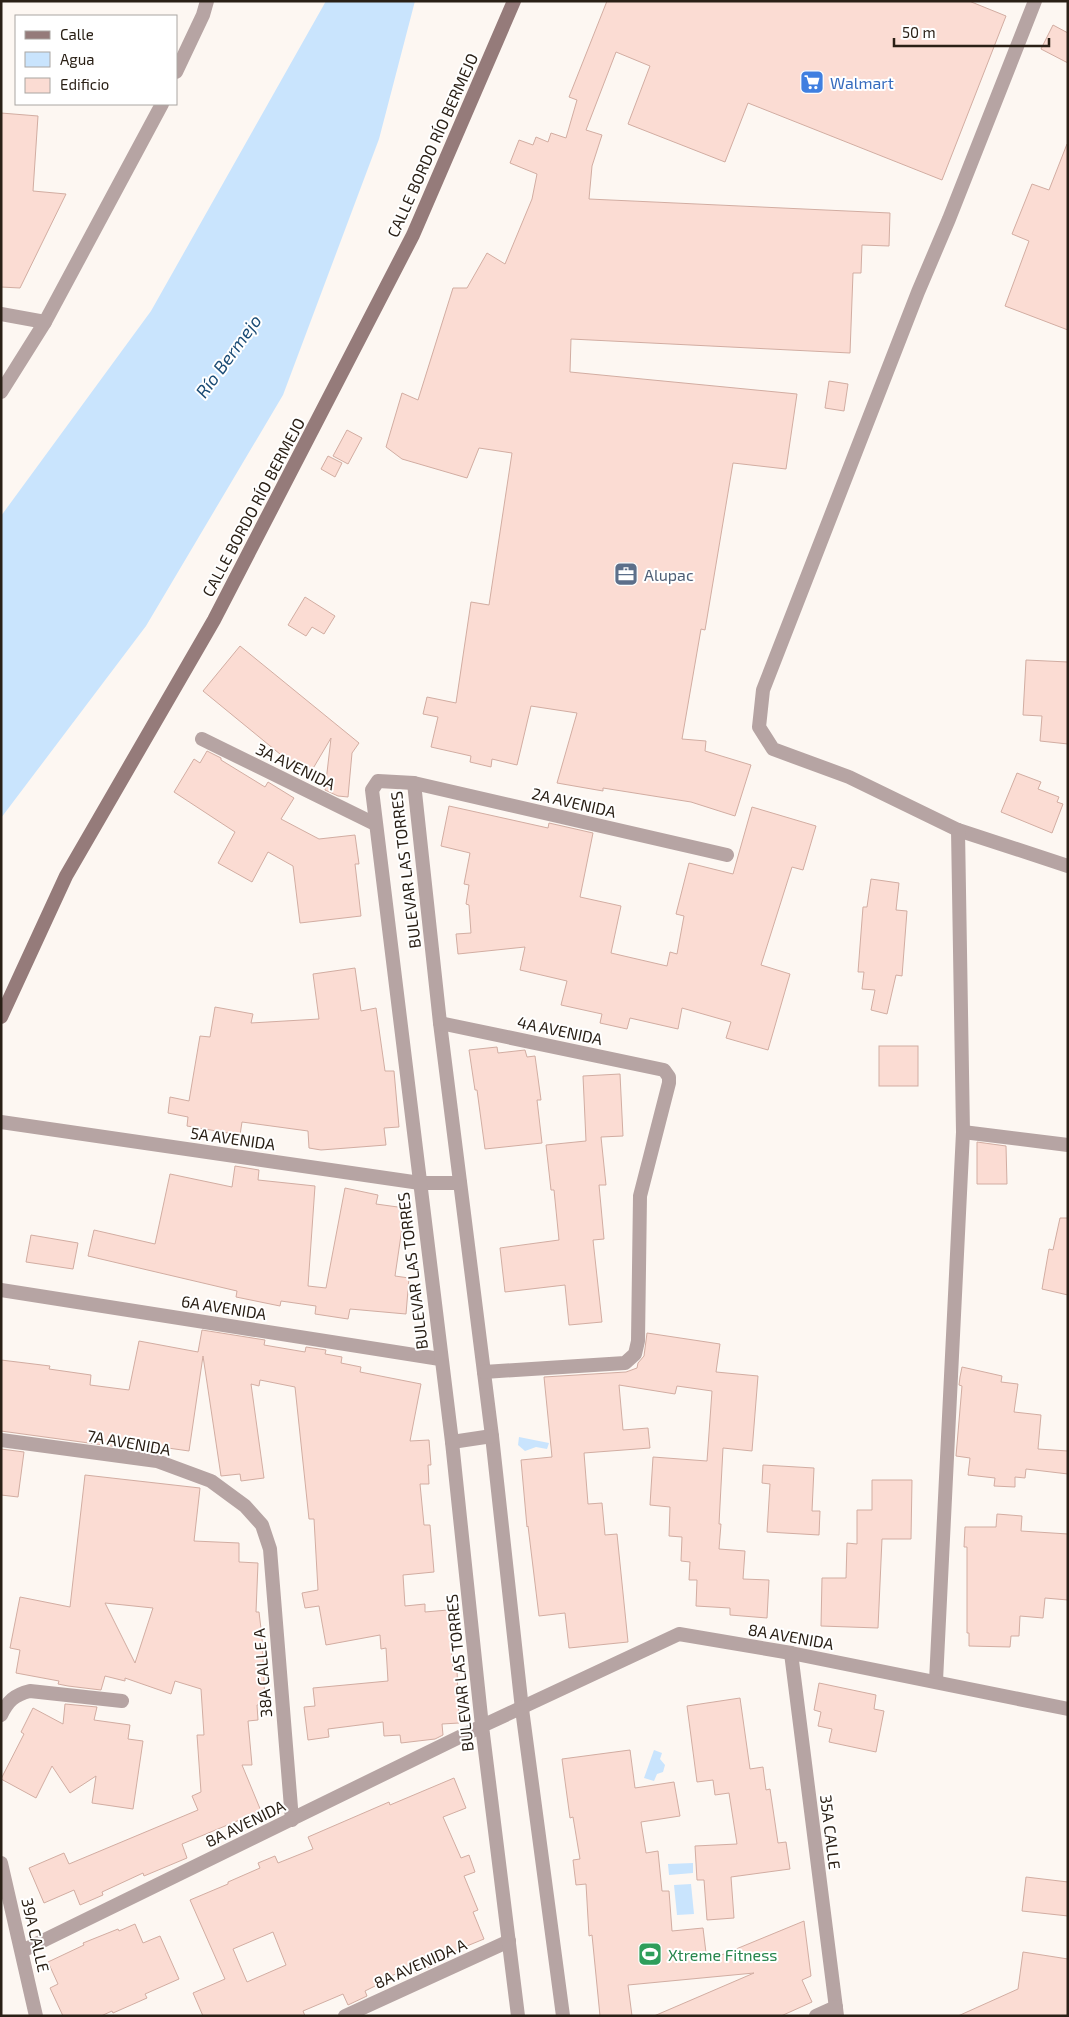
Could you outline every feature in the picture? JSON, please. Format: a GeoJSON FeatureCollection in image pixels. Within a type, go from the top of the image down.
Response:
{"type":"FeatureCollection","features":[{"type":"Feature","properties":{"kind":"main road","name":"CALLE BORDO RÍO BERMEJO"},"geometry":{"type":"LineString","coordinates":[[1,1017],[66,876],[214,620],[413,236],[514,1]]}},
{"type":"Feature","properties":{"kind":"street"},"geometry":{"type":"LineString","coordinates":[[178,68],[203,15],[207,1]]}},
{"type":"Feature","properties":{"kind":"street"},"geometry":{"type":"LineString","coordinates":[[203,15],[219,1]]}},
{"type":"Feature","properties":{"kind":"street"},"geometry":{"type":"LineString","coordinates":[[1035,1],[918,292],[763,690],[758,727],[773,749],[849,777],[958,830],[1068,866]]}},
{"type":"Feature","properties":{"kind":"street"},"geometry":{"type":"LineString","coordinates":[[1,392],[45,322],[161,105]]}},
{"type":"Feature","properties":{"kind":"street"},"geometry":{"type":"LineString","coordinates":[[1,314],[45,322]]}},
{"type":"Feature","properties":{"kind":"street","name":"3A AVENIDA"},"geometry":{"type":"LineString","coordinates":[[202,739],[375,824]]}},
{"type":"Feature","properties":{"kind":"street","name":"BULEVAR LAS TORRES"},"geometry":{"type":"LineString","coordinates":[[518,2016],[482,1726],[452,1442],[440,1359],[375,824],[372,790],[378,781],[414,782],[440,1023],[492,1436],[522,1709],[562,2016]]}},
{"type":"Feature","properties":{"kind":"street","name":"2A AVENIDA"},"geometry":{"type":"LineString","coordinates":[[414,782],[727,855]]}},
{"type":"Feature","properties":{"kind":"street"},"geometry":{"type":"LineString","coordinates":[[936,1682],[963,1132],[958,830]]}},
{"type":"Feature","properties":{"kind":"street","name":"4A AVENIDA"},"geometry":{"type":"LineString","coordinates":[[440,1023],[664,1070],[669,1082],[640,1196],[638,1340],[635,1354],[625,1363],[484,1372]]}},
{"type":"Feature","properties":{"kind":"street","name":"5A AVENIDA"},"geometry":{"type":"LineString","coordinates":[[1,1122],[420,1183],[460,1182]]}},
{"type":"Feature","properties":{"kind":"street"},"geometry":{"type":"LineString","coordinates":[[963,1132],[1068,1145]]}},
{"type":"Feature","properties":{"kind":"street","name":"6A AVENIDA"},"geometry":{"type":"LineString","coordinates":[[1,1290],[440,1359]]}},
{"type":"Feature","properties":{"kind":"street"},"geometry":{"type":"LineString","coordinates":[[452,1442],[492,1436]]}},
{"type":"Feature","properties":{"kind":"street","name":"7A AVENIDA"},"geometry":{"type":"LineString","coordinates":[[1,1440],[157,1461],[211,1480],[245,1506],[262,1525]]}},
{"type":"Feature","properties":{"kind":"street","name":"38A CALLE A"},"geometry":{"type":"LineString","coordinates":[[262,1525],[270,1549],[292,1820]]}},
{"type":"Feature","properties":{"kind":"street","name":"8A AVENIDA"},"geometry":{"type":"LineString","coordinates":[[22,1951],[482,1726],[522,1709],[679,1634],[791,1653],[1068,1709]]}},
{"type":"Feature","properties":{"kind":"street","name":"35A CALLE"},"geometry":{"type":"LineString","coordinates":[[791,1653],[837,2011]]}},
{"type":"Feature","properties":{"kind":"street"},"geometry":{"type":"LineString","coordinates":[[1,1715],[8,1701],[21,1693],[30,1691],[122,1701]]}},
{"type":"Feature","properties":{"kind":"street","name":"39A CALLE"},"geometry":{"type":"LineString","coordinates":[[1,1863],[36,2016]]}},
{"type":"Feature","properties":{"kind":"street","name":"8A AVENIDA A"},"geometry":{"type":"LineString","coordinates":[[345,2016],[509,1941]]}},
{"type":"Feature","properties":{"kind":"street"},"geometry":{"type":"LineString","coordinates":[[816,2016],[837,2011]]}},
{"type":"Feature","properties":{"kind":"water","name":"Río Bermejo"},"geometry":{"type":"Polygon","coordinates":[[[326,1],[415,1],[379,139],[283,395],[146,626],[1,818],[1,516],[151,311],[326,1]]]}},
{"type":"Feature","properties":{"kind":"water"},"geometry":{"type":"Polygon","coordinates":[[[519,1437],[549,1443],[547,1449],[536,1447],[525,1451],[518,1445],[519,1437]]]}},
{"type":"Feature","properties":{"kind":"water"},"geometry":{"type":"Polygon","coordinates":[[[654,1750],[662,1753],[660,1759],[665,1765],[663,1772],[657,1774],[654,1781],[644,1778],[654,1750]]]}},
{"type":"Feature","properties":{"kind":"water"},"geometry":{"type":"Polygon","coordinates":[[[693,1863],[693,1873],[669,1875],[668,1864],[693,1863]]]}},
{"type":"Feature","properties":{"kind":"water"},"geometry":{"type":"Polygon","coordinates":[[[691,1884],[694,1914],[677,1915],[674,1885],[691,1884]]]}},
{"type":"Feature","properties":{"kind":"building"},"geometry":{"type":"Polygon","coordinates":[[[607,1],[969,1],[1006,16],[942,180],[748,103],[725,162],[628,124],[650,66],[616,52],[586,130],[602,135],[592,166],[589,199],[890,213],[889,246],[862,245],[861,273],[853,273],[850,353],[571,339],[570,372],[797,394],[786,469],[733,463],[705,630],[701,629],[682,739],[706,741],[705,751],[751,765],[735,816],[691,802],[603,788],[603,791],[557,783],[577,713],[531,706],[517,765],[492,759],[491,767],[470,762],[471,756],[431,747],[438,717],[423,714],[427,697],[456,703],[471,602],[489,605],[512,453],[479,448],[467,478],[402,459],[386,447],[402,393],[418,400],[453,288],[467,288],[487,253],[505,264],[532,199],[537,174],[510,163],[519,140],[533,145],[536,137],[548,142],[551,133],[566,138],[577,100],[569,97],[607,1]]]}},
{"type":"Feature","properties":{"kind":"building"},"geometry":{"type":"Polygon","coordinates":[[[1053,25],[1068,33],[1068,63],[1041,49],[1053,25]]]}},
{"type":"Feature","properties":{"kind":"building"},"geometry":{"type":"Polygon","coordinates":[[[1,113],[38,116],[33,191],[66,194],[20,288],[1,287],[1,113]]]}},
{"type":"Feature","properties":{"kind":"building"},"geometry":{"type":"Polygon","coordinates":[[[1067,144],[1068,330],[1005,306],[1029,241],[1012,234],[1032,184],[1049,190],[1067,144]]]}},
{"type":"Feature","properties":{"kind":"building"},"geometry":{"type":"Polygon","coordinates":[[[829,381],[848,384],[844,411],[825,408],[829,381]]]}},
{"type":"Feature","properties":{"kind":"building"},"geometry":{"type":"Polygon","coordinates":[[[347,430],[362,438],[348,464],[333,456],[347,430]]]}},
{"type":"Feature","properties":{"kind":"building"},"geometry":{"type":"Polygon","coordinates":[[[328,456],[342,463],[335,477],[321,469],[328,456]]]}},
{"type":"Feature","properties":{"kind":"building"},"geometry":{"type":"Polygon","coordinates":[[[305,597],[335,616],[324,634],[312,627],[306,636],[288,625],[305,597]]]}},
{"type":"Feature","properties":{"kind":"building"},"geometry":{"type":"Polygon","coordinates":[[[240,646],[359,743],[352,753],[348,797],[338,796],[325,790],[331,738],[308,777],[203,691],[240,646]]]}},
{"type":"Feature","properties":{"kind":"building"},"geometry":{"type":"Polygon","coordinates":[[[1026,660],[1068,662],[1068,744],[1040,741],[1042,716],[1023,715],[1026,660]]]}},
{"type":"Feature","properties":{"kind":"building"},"geometry":{"type":"Polygon","coordinates":[[[207,751],[265,787],[268,782],[294,798],[281,819],[319,839],[355,835],[359,864],[355,864],[361,916],[300,923],[293,866],[268,852],[252,882],[218,863],[235,832],[174,792],[194,759],[200,763],[207,751]]]}},
{"type":"Feature","properties":{"kind":"building"},"geometry":{"type":"Polygon","coordinates":[[[1017,773],[1041,782],[1038,789],[1059,797],[1057,802],[1063,804],[1052,833],[1001,812],[1017,773]]]}},
{"type":"Feature","properties":{"kind":"building"},"geometry":{"type":"Polygon","coordinates":[[[449,806],[548,828],[549,823],[593,833],[580,897],[621,906],[611,953],[667,966],[670,952],[677,954],[684,916],[676,914],[689,863],[733,874],[752,807],[816,826],[803,870],[792,867],[761,965],[790,974],[768,1050],[726,1038],[731,1022],[682,1008],[678,1029],[630,1018],[627,1029],[600,1023],[602,1014],[561,1005],[567,981],[520,970],[525,947],[458,954],[456,934],[471,933],[469,905],[466,904],[469,885],[464,884],[470,853],[441,846],[449,806]]]}},
{"type":"Feature","properties":{"kind":"building"},"geometry":{"type":"Polygon","coordinates":[[[871,879],[899,883],[896,910],[907,911],[902,976],[896,975],[887,1014],[871,1010],[875,990],[862,989],[864,972],[858,972],[863,907],[867,907],[871,879]]]}},
{"type":"Feature","properties":{"kind":"building"},"geometry":{"type":"Polygon","coordinates":[[[355,968],[361,1011],[376,1008],[385,1071],[394,1071],[399,1127],[384,1128],[386,1145],[321,1150],[309,1148],[308,1131],[242,1122],[240,1135],[187,1126],[188,1117],[168,1113],[170,1097],[189,1101],[200,1036],[210,1037],[215,1007],[253,1014],[251,1023],[319,1019],[313,974],[355,968]]]}},
{"type":"Feature","properties":{"kind":"building"},"geometry":{"type":"Polygon","coordinates":[[[879,1046],[918,1046],[918,1086],[879,1086],[879,1046]]]}},
{"type":"Feature","properties":{"kind":"building"},"geometry":{"type":"Polygon","coordinates":[[[497,1047],[498,1053],[525,1050],[527,1057],[535,1056],[541,1100],[537,1100],[542,1143],[485,1149],[477,1090],[475,1090],[469,1050],[497,1047]]]}},
{"type":"Feature","properties":{"kind":"building"},"geometry":{"type":"Polygon","coordinates":[[[620,1074],[623,1136],[601,1137],[606,1185],[599,1185],[604,1239],[593,1240],[602,1322],[569,1325],[565,1285],[505,1292],[500,1248],[559,1240],[554,1190],[551,1190],[546,1145],[586,1141],[583,1076],[620,1074]]]}},
{"type":"Feature","properties":{"kind":"building"},"geometry":{"type":"Polygon","coordinates":[[[977,1142],[1006,1146],[1007,1184],[977,1184],[977,1142]]]}},
{"type":"Feature","properties":{"kind":"building"},"geometry":{"type":"Polygon","coordinates":[[[235,1166],[259,1170],[258,1180],[315,1186],[308,1286],[326,1288],[345,1188],[378,1195],[376,1204],[405,1208],[395,1276],[409,1278],[406,1314],[350,1309],[348,1319],[315,1314],[316,1306],[281,1301],[280,1306],[236,1297],[237,1291],[88,1256],[94,1230],[155,1244],[170,1174],[232,1187],[235,1166]]]}},
{"type":"Feature","properties":{"kind":"building"},"geometry":{"type":"Polygon","coordinates":[[[1060,1218],[1068,1218],[1068,1295],[1042,1289],[1049,1249],[1053,1250],[1060,1218]]]}},
{"type":"Feature","properties":{"kind":"building"},"geometry":{"type":"Polygon","coordinates":[[[31,1235],[78,1243],[73,1269],[26,1262],[31,1235]]]}},
{"type":"Feature","properties":{"kind":"building"},"geometry":{"type":"Polygon","coordinates":[[[202,1330],[265,1340],[264,1345],[305,1352],[306,1347],[326,1350],[325,1354],[342,1357],[341,1363],[361,1367],[360,1372],[421,1384],[410,1441],[429,1440],[431,1465],[428,1465],[429,1484],[420,1484],[424,1525],[430,1525],[434,1572],[403,1575],[405,1606],[425,1604],[425,1612],[448,1610],[453,1670],[457,1669],[459,1723],[442,1724],[443,1735],[435,1739],[401,1743],[400,1735],[384,1736],[383,1722],[328,1729],[329,1737],[308,1740],[304,1707],[315,1706],[313,1688],[388,1681],[386,1648],[381,1649],[380,1635],[326,1645],[319,1606],[305,1608],[302,1593],[318,1590],[314,1519],[309,1519],[295,1387],[260,1380],[259,1386],[251,1384],[264,1478],[241,1481],[240,1474],[221,1476],[203,1356],[189,1451],[119,1441],[118,1447],[1,1431],[1,1360],[50,1366],[49,1369],[91,1375],[90,1385],[129,1390],[139,1341],[198,1352],[202,1330]]]}},
{"type":"Feature","properties":{"kind":"building"},"geometry":{"type":"Polygon","coordinates":[[[647,1333],[720,1344],[716,1372],[758,1376],[752,1451],[723,1448],[719,1549],[745,1551],[743,1579],[769,1580],[767,1618],[730,1615],[730,1608],[696,1606],[697,1580],[689,1580],[690,1562],[681,1561],[682,1537],[669,1536],[670,1507],[650,1505],[653,1457],[707,1461],[712,1391],[677,1386],[675,1394],[619,1385],[623,1430],[648,1428],[650,1448],[584,1453],[588,1504],[602,1503],[605,1535],[617,1534],[628,1642],[569,1648],[565,1613],[539,1616],[527,1527],[521,1460],[552,1457],[544,1377],[626,1372],[637,1368],[638,1363],[644,1356],[647,1333]]]}},
{"type":"Feature","properties":{"kind":"building"},"geometry":{"type":"Polygon","coordinates":[[[962,1367],[1002,1376],[1001,1382],[1018,1384],[1014,1412],[1041,1415],[1038,1449],[1068,1451],[1068,1474],[1026,1469],[1025,1478],[1015,1477],[1015,1487],[994,1486],[995,1478],[968,1475],[970,1458],[956,1456],[962,1386],[959,1385],[962,1367]]]}},
{"type":"Feature","properties":{"kind":"building"},"geometry":{"type":"Polygon","coordinates":[[[1,1449],[24,1452],[18,1497],[1,1495],[1,1449]]]}},
{"type":"Feature","properties":{"kind":"building"},"geometry":{"type":"Polygon","coordinates":[[[763,1465],[814,1468],[812,1511],[820,1511],[819,1535],[767,1532],[770,1484],[762,1483],[763,1465]]]}},
{"type":"Feature","properties":{"kind":"building"},"geometry":{"type":"Polygon","coordinates":[[[85,1475],[200,1488],[194,1541],[239,1543],[239,1562],[258,1563],[256,1612],[259,1612],[262,1637],[265,1704],[257,1705],[258,1720],[248,1721],[252,1765],[242,1765],[261,1811],[182,1844],[187,1858],[144,1876],[143,1873],[102,1892],[103,1895],[80,1905],[74,1890],[44,1903],[29,1868],[64,1853],[69,1864],[198,1810],[192,1796],[201,1792],[197,1735],[204,1735],[201,1689],[175,1681],[171,1694],[125,1678],[125,1681],[105,1676],[101,1690],[58,1684],[59,1681],[16,1673],[20,1650],[10,1648],[20,1597],[70,1607],[85,1475]],[[105,1603],[135,1663],[153,1608],[105,1603]]]}},
{"type":"Feature","properties":{"kind":"building"},"geometry":{"type":"Polygon","coordinates":[[[872,1480],[912,1480],[911,1539],[882,1539],[878,1628],[821,1626],[822,1578],[846,1578],[847,1543],[857,1544],[857,1510],[872,1510],[872,1480]]]}},
{"type":"Feature","properties":{"kind":"building"},"geometry":{"type":"Polygon","coordinates":[[[997,1514],[1022,1516],[1021,1531],[1068,1534],[1068,1600],[1045,1598],[1043,1618],[1020,1616],[1019,1636],[1011,1636],[1010,1647],[969,1646],[969,1633],[967,1633],[967,1547],[964,1547],[965,1527],[996,1527],[997,1514]]]}},
{"type":"Feature","properties":{"kind":"building"},"geometry":{"type":"Polygon","coordinates":[[[819,1683],[876,1695],[874,1709],[884,1711],[876,1752],[829,1742],[832,1729],[818,1726],[821,1712],[814,1710],[819,1683]]]}},
{"type":"Feature","properties":{"kind":"building"},"geometry":{"type":"Polygon","coordinates":[[[740,1698],[750,1769],[763,1767],[766,1790],[770,1789],[778,1843],[786,1842],[790,1869],[731,1877],[734,1918],[707,1920],[704,1880],[697,1880],[695,1846],[737,1844],[729,1793],[715,1795],[713,1780],[697,1782],[687,1706],[740,1698]]]}},
{"type":"Feature","properties":{"kind":"building"},"geometry":{"type":"Polygon","coordinates":[[[65,1704],[97,1707],[94,1720],[130,1725],[128,1739],[143,1741],[133,1809],[92,1803],[96,1776],[70,1793],[52,1766],[36,1798],[1,1779],[24,1734],[21,1732],[33,1708],[63,1724],[65,1704]]]}},
{"type":"Feature","properties":{"kind":"building"},"geometry":{"type":"Polygon","coordinates":[[[630,1750],[635,1788],[674,1782],[680,1816],[641,1822],[646,1853],[658,1851],[662,1891],[669,1891],[672,1931],[703,1928],[707,1961],[804,1921],[811,1976],[802,1980],[812,2002],[781,2016],[654,2016],[754,1973],[628,1985],[632,2016],[600,2016],[592,1935],[589,1936],[586,1884],[576,1885],[573,1860],[580,1859],[573,1817],[570,1818],[562,1759],[630,1750]]]}},
{"type":"Feature","properties":{"kind":"building"},"geometry":{"type":"Polygon","coordinates":[[[454,1778],[466,1808],[443,1817],[461,1858],[469,1855],[475,1872],[464,1876],[478,1910],[473,1912],[484,1939],[435,1959],[437,1964],[416,1973],[413,1966],[378,1982],[379,1984],[365,1991],[367,1996],[348,2005],[343,1994],[303,2011],[305,2016],[203,2016],[193,1993],[225,1979],[190,1900],[260,1868],[258,1863],[275,1856],[278,1863],[313,1849],[308,1837],[389,1802],[390,1805],[454,1778]],[[273,1932],[233,1949],[247,1982],[286,1965],[273,1932]]]}},
{"type":"Feature","properties":{"kind":"building"},"geometry":{"type":"Polygon","coordinates":[[[1026,1877],[1068,1882],[1068,1916],[1022,1911],[1026,1877]]]}},
{"type":"Feature","properties":{"kind":"building"},"geometry":{"type":"Polygon","coordinates":[[[135,1924],[143,1943],[160,1936],[179,1979],[145,1994],[147,1998],[113,2013],[112,2011],[101,2016],[63,2016],[50,1988],[58,1984],[48,1962],[84,1945],[83,1943],[135,1924]]]}},
{"type":"Feature","properties":{"kind":"building"},"geometry":{"type":"Polygon","coordinates":[[[1023,1952],[1068,1959],[1068,2016],[958,2016],[1018,1989],[1023,1952]]]}},
{"type":"Feature","properties":{"kind":"place","name":"Walmart"},"geometry":{"type":"Point","coordinates":[812,82]}},
{"type":"Feature","properties":{"kind":"place","name":"Alupac"},"geometry":{"type":"Point","coordinates":[626,574]}},
{"type":"Feature","properties":{"kind":"place","name":"Xtreme Fitness"},"geometry":{"type":"Point","coordinates":[650,1954]}}]}
